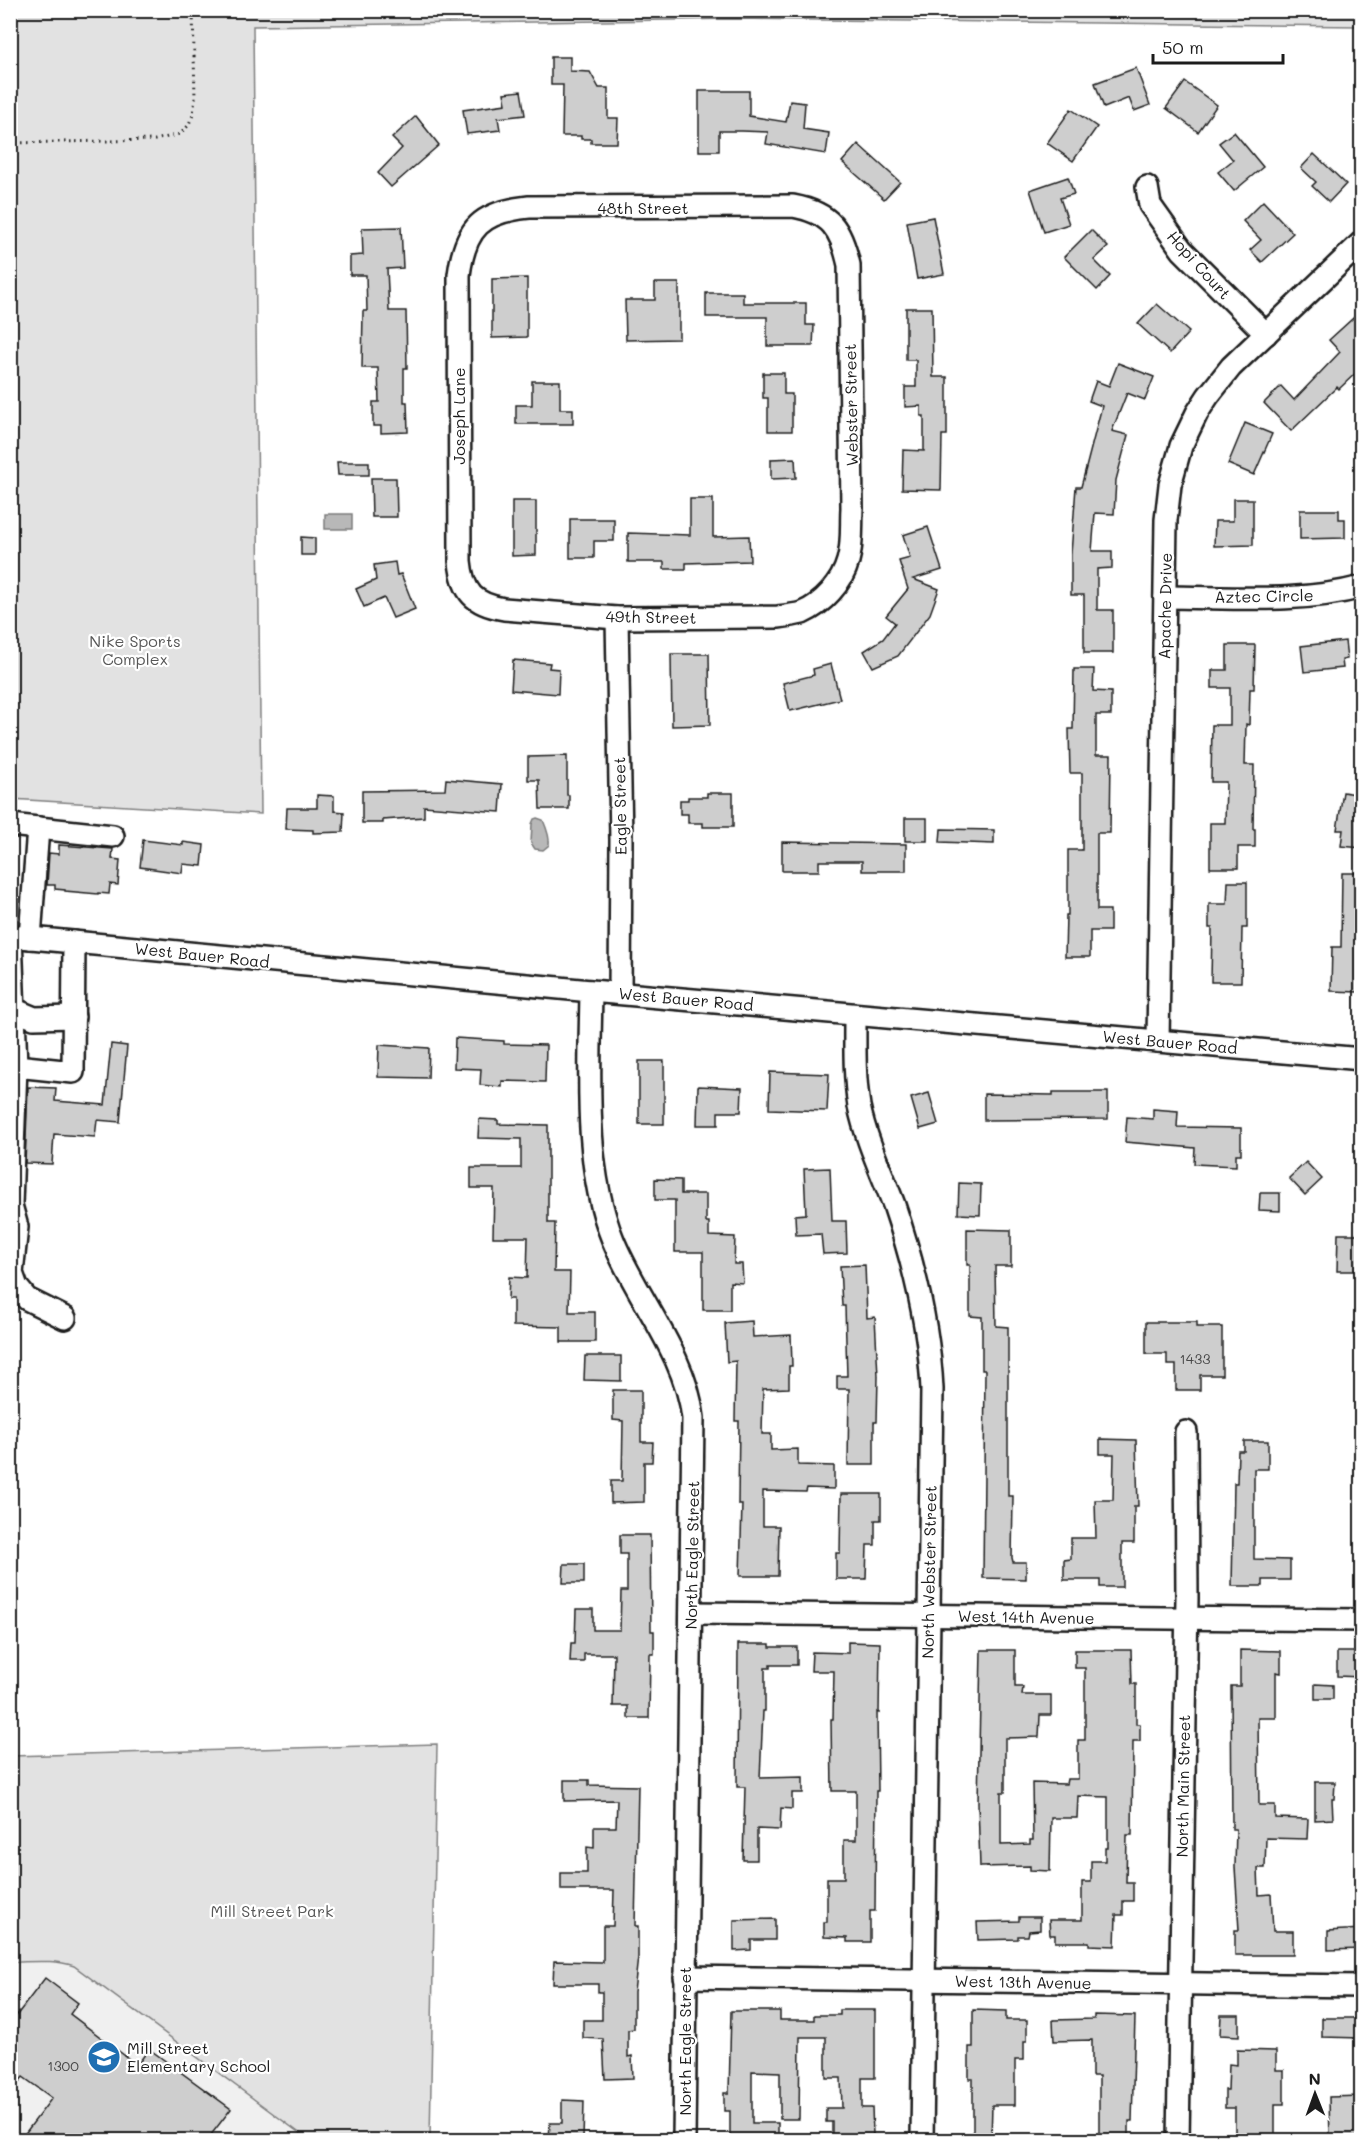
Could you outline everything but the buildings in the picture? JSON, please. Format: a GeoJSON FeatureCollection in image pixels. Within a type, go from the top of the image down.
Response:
{"type":"FeatureCollection","features":[{"type":"Feature","properties":{"kind":"street","name":"Hopi Court"},"geometry":{"type":"LineString","coordinates":[[1147,187],[1150,205],[1182,250],[1242,313],[1266,334]]}},
{"type":"Feature","properties":{"kind":"street","name":"48th Street"},"geometry":{"type":"LineString","coordinates":[[469,238],[474,228],[499,212],[530,207],[793,206],[810,209],[826,218]]}},
{"type":"Feature","properties":{"kind":"street","name":"Webster Street"},"geometry":{"type":"LineString","coordinates":[[826,218],[838,230],[845,245],[849,265],[851,451],[850,548],[843,575],[830,593]]}},
{"type":"Feature","properties":{"kind":"street","name":"Joseph Lane"},"geometry":{"type":"LineString","coordinates":[[469,238],[461,258],[459,275],[461,572],[470,594]]}},
{"type":"Feature","properties":{"kind":"street","name":"Apache Drive"},"geometry":{"type":"LineString","coordinates":[[1158,1041],[1166,520],[1170,485],[1181,446],[1208,396],[1231,367],[1362,242]]}},
{"type":"Feature","properties":{"kind":"street","name":"Aztec Circle"},"geometry":{"type":"LineString","coordinates":[[1165,597],[1289,597],[1327,594],[1362,587]]}},
{"type":"Feature","properties":{"kind":"street","name":"49th Street"},"geometry":{"type":"LineString","coordinates":[[470,594],[477,601],[504,609],[617,618],[778,617],[801,613],[816,605],[830,593]]}},
{"type":"Feature","properties":{"kind":"street","name":"Eagle Street"},"geometry":{"type":"LineString","coordinates":[[617,618],[621,840],[620,993]]}},
{"type":"Feature","properties":{"kind":"street"},"geometry":{"type":"LineString","coordinates":[[10,825],[113,836]]}},
{"type":"Feature","properties":{"kind":"street"},"geometry":{"type":"LineString","coordinates":[[38,828],[17,936],[13,1009],[16,1066],[11,1205],[17,1227],[12,1273],[17,1287],[27,1299],[64,1318]]}},
{"type":"Feature","properties":{"kind":"street","name":"West Bauer Road"},"geometry":{"type":"LineString","coordinates":[[17,936],[591,991],[1362,1059]]}},
{"type":"Feature","properties":{"kind":"street"},"geometry":{"type":"LineString","coordinates":[[16,1066],[73,1072],[74,942]]}},
{"type":"Feature","properties":{"kind":"street","name":"North Eagle Street"},"geometry":{"type":"LineString","coordinates":[[591,991],[590,1097],[594,1161],[605,1216],[612,1239],[628,1275],[660,1331],[686,1384],[691,1398],[693,1418],[684,2140]]}},
{"type":"Feature","properties":{"kind":"street"},"geometry":{"type":"LineString","coordinates":[[13,1009],[34,1018],[74,1017]]}},
{"type":"Feature","properties":{"kind":"street","name":"North Webster Street"},"geometry":{"type":"LineString","coordinates":[[855,1015],[854,1072],[860,1109],[911,1262],[930,1361],[932,1389],[922,2140]]}},
{"type":"Feature","properties":{"kind":"street","name":"North Main Street"},"geometry":{"type":"LineString","coordinates":[[1178,2140],[1186,1619],[1186,1432]]}},
{"type":"Feature","properties":{"kind":"street","name":"West 14th Avenue"},"geometry":{"type":"LineString","coordinates":[[691,1612],[1362,1620]]}},
{"type":"Feature","properties":{"kind":"street","name":"West 13th Avenue"},"geometry":{"type":"LineString","coordinates":[[685,1977],[1362,1986]]}},
{"type":"Feature","properties":{"kind":"path"},"geometry":{"type":"LineString","coordinates":[[10,143],[155,140],[180,134],[194,115],[193,10]]}},
{"type":"Feature","properties":{"kind":"shaded area"},"geometry":{"type":"Polygon","coordinates":[[[325,514],[352,514],[352,529],[325,529],[325,514]]]}},
{"type":"Feature","properties":{"kind":"shaded area"},"geometry":{"type":"Polygon","coordinates":[[[537,818],[543,820],[548,836],[549,845],[543,850],[535,849],[531,843],[532,824],[537,818]]]}},
{"type":"Feature","properties":{"kind":"shaded area","name":"Mill Street Elementary School"},"geometry":{"type":"Polygon","coordinates":[[[62,1962],[85,1973],[309,2140],[11,2140],[10,1963],[62,1962]]]}},
{"type":"Feature","properties":{"kind":"green space","name":"Nike Sports Complex"},"geometry":{"type":"Polygon","coordinates":[[[1361,10],[1361,26],[736,19],[253,26],[261,814],[11,799],[11,11],[1361,10]]]}},
{"type":"Feature","properties":{"kind":"green space","name":"Mill Street Park"},"geometry":{"type":"Polygon","coordinates":[[[437,1744],[430,2140],[309,2140],[74,1966],[50,1962],[11,1962],[11,1756],[437,1744]]]}},
{"type":"Feature","properties":{"kind":"place","name":"Mill Street Elementary School"},"geometry":{"type":"Point","coordinates":[104,2057]}}]}
